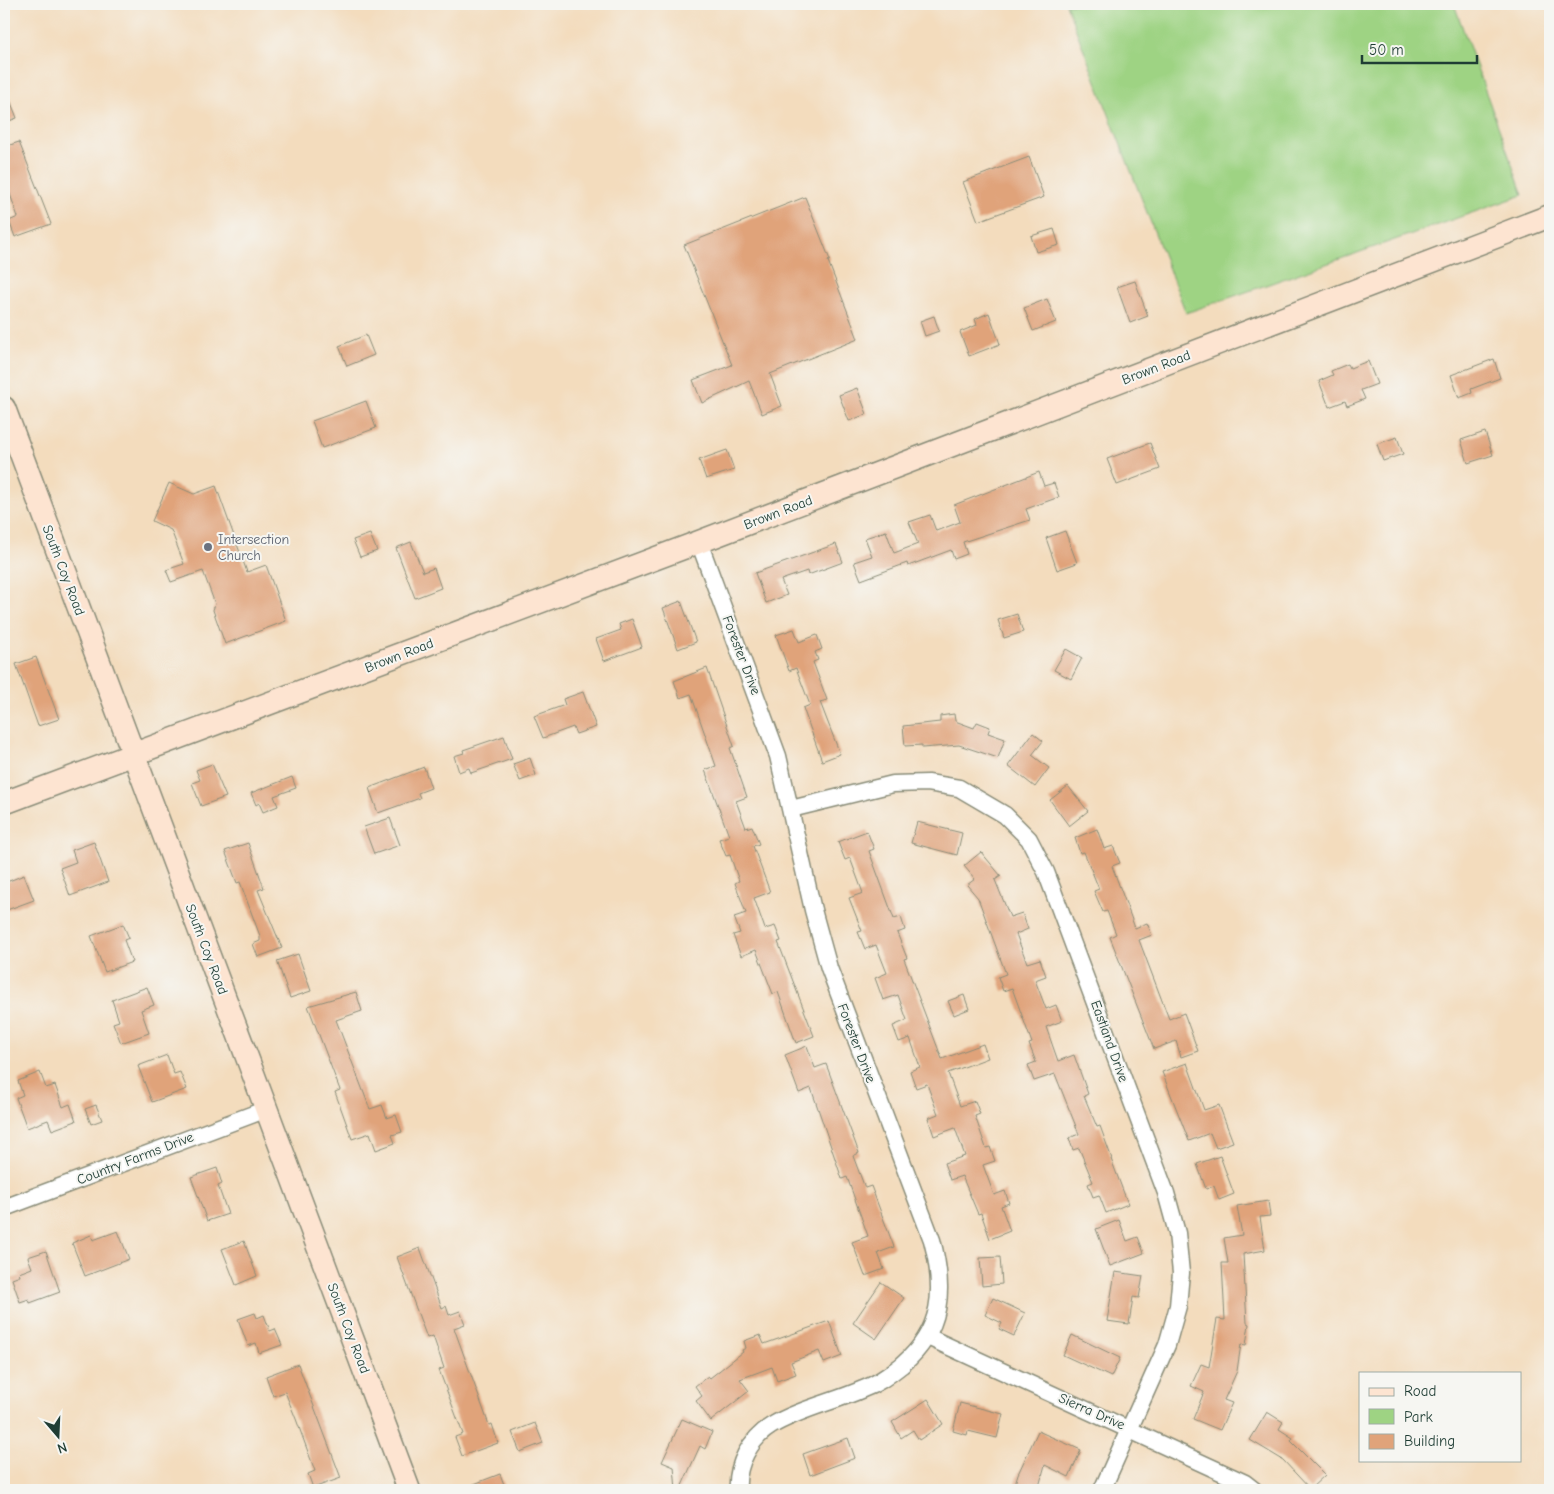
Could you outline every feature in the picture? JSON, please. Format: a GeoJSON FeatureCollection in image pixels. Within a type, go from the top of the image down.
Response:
{"type":"FeatureCollection","features":[{"type":"Feature","properties":{"kind":"street","name":"Brown Road"},"geometry":{"type":"LineString","coordinates":[[4,803],[699,542],[1550,216]]}},
{"type":"Feature","properties":{"kind":"street","name":"South Coy Road"},"geometry":{"type":"LineString","coordinates":[[4,408],[409,1490]]}},
{"type":"Feature","properties":{"kind":"street","name":"Forester Drive"},"geometry":{"type":"LineString","coordinates":[[699,542],[767,721],[791,809],[813,910],[829,968],[936,1257],[939,1291],[935,1319],[928,1338],[908,1359],[887,1376],[866,1389],[771,1426],[758,1436],[748,1449],[739,1472],[738,1490]]}},
{"type":"Feature","properties":{"kind":"street","name":"Eastland Drive"},"geometry":{"type":"LineString","coordinates":[[791,809],[893,784],[928,783],[959,788],[1005,815],[1028,839],[1042,864],[1166,1193],[1177,1233],[1181,1273],[1178,1306],[1167,1345],[1102,1490]]}},
{"type":"Feature","properties":{"kind":"street","name":"Country Farms Drive"},"geometry":{"type":"LineString","coordinates":[[4,1208],[267,1109]]}},
{"type":"Feature","properties":{"kind":"street","name":"Sierra Drive"},"geometry":{"type":"LineString","coordinates":[[928,1338],[1130,1428],[1245,1483],[1254,1490]]}},
{"type":"Feature","properties":{"kind":"green space"},"geometry":{"type":"Polygon","coordinates":[[[1066,4],[1454,4],[1523,195],[1186,313],[1066,4]]]}},
{"type":"Feature","properties":{"kind":"building"},"geometry":{"type":"Polygon","coordinates":[[[4,85],[17,118],[4,123],[4,85]]]}},
{"type":"Feature","properties":{"kind":"building"},"geometry":{"type":"Polygon","coordinates":[[[19,142],[51,224],[15,237],[9,221],[18,217],[4,177],[4,147],[19,142]]]}},
{"type":"Feature","properties":{"kind":"building"},"geometry":{"type":"Polygon","coordinates":[[[1029,157],[1044,197],[978,221],[963,182],[1029,157]]]}},
{"type":"Feature","properties":{"kind":"building"},"geometry":{"type":"Polygon","coordinates":[[[805,197],[858,339],[770,374],[782,406],[762,414],[749,381],[702,403],[693,380],[732,365],[684,245],[805,197]]]}},
{"type":"Feature","properties":{"kind":"building"},"geometry":{"type":"Polygon","coordinates":[[[1054,229],[1059,245],[1036,252],[1031,236],[1054,229]]]}},
{"type":"Feature","properties":{"kind":"building"},"geometry":{"type":"Polygon","coordinates":[[[1135,281],[1148,316],[1130,323],[1117,287],[1135,281]]]}},
{"type":"Feature","properties":{"kind":"building"},"geometry":{"type":"Polygon","coordinates":[[[1047,299],[1056,322],[1033,331],[1024,308],[1047,299]]]}},
{"type":"Feature","properties":{"kind":"building"},"geometry":{"type":"Polygon","coordinates":[[[989,313],[1000,344],[969,356],[960,332],[977,325],[975,319],[989,313]]]}},
{"type":"Feature","properties":{"kind":"building"},"geometry":{"type":"Polygon","coordinates":[[[934,316],[939,331],[925,336],[920,321],[934,316]]]}},
{"type":"Feature","properties":{"kind":"building"},"geometry":{"type":"Polygon","coordinates":[[[366,335],[374,355],[347,366],[339,346],[366,335]]]}},
{"type":"Feature","properties":{"kind":"building"},"geometry":{"type":"Polygon","coordinates":[[[1494,359],[1500,378],[1471,389],[1472,393],[1459,398],[1451,375],[1494,359]]]}},
{"type":"Feature","properties":{"kind":"building"},"geometry":{"type":"Polygon","coordinates":[[[1368,361],[1377,384],[1361,390],[1365,399],[1347,406],[1345,401],[1329,407],[1319,381],[1333,375],[1331,371],[1348,364],[1350,368],[1368,361]]]}},
{"type":"Feature","properties":{"kind":"building"},"geometry":{"type":"Polygon","coordinates":[[[857,388],[867,414],[849,421],[839,395],[857,388]]]}},
{"type":"Feature","properties":{"kind":"building"},"geometry":{"type":"Polygon","coordinates":[[[366,401],[376,428],[322,448],[312,421],[366,401]]]}},
{"type":"Feature","properties":{"kind":"building"},"geometry":{"type":"Polygon","coordinates":[[[1485,432],[1493,455],[1468,463],[1461,440],[1485,432]]]}},
{"type":"Feature","properties":{"kind":"building"},"geometry":{"type":"Polygon","coordinates":[[[1397,437],[1403,454],[1383,461],[1377,444],[1397,437]]]}},
{"type":"Feature","properties":{"kind":"building"},"geometry":{"type":"Polygon","coordinates":[[[1150,443],[1160,469],[1117,485],[1107,459],[1150,443]]]}},
{"type":"Feature","properties":{"kind":"building"},"geometry":{"type":"Polygon","coordinates":[[[727,450],[734,470],[706,479],[699,460],[727,450]]]}},
{"type":"Feature","properties":{"kind":"building"},"geometry":{"type":"Polygon","coordinates":[[[1039,472],[1044,486],[1054,483],[1059,497],[1026,509],[1030,520],[963,542],[967,554],[954,559],[951,550],[908,566],[907,563],[861,580],[854,562],[872,556],[865,538],[886,531],[894,553],[918,544],[909,522],[930,515],[936,531],[960,522],[954,505],[1039,472]]]}},
{"type":"Feature","properties":{"kind":"building","name":"Intersection Church"},"geometry":{"type":"Polygon","coordinates":[[[169,483],[194,494],[216,486],[247,572],[266,565],[286,621],[225,644],[213,610],[215,604],[203,571],[171,582],[166,570],[184,564],[171,530],[152,521],[169,483]]]}},
{"type":"Feature","properties":{"kind":"building"},"geometry":{"type":"Polygon","coordinates":[[[1065,531],[1077,563],[1057,570],[1046,538],[1065,531]]]}},
{"type":"Feature","properties":{"kind":"building"},"geometry":{"type":"Polygon","coordinates":[[[370,534],[377,551],[360,557],[353,540],[370,534]]]}},
{"type":"Feature","properties":{"kind":"building"},"geometry":{"type":"Polygon","coordinates":[[[411,542],[423,572],[434,568],[441,588],[415,598],[396,548],[411,542]]]}},
{"type":"Feature","properties":{"kind":"building"},"geometry":{"type":"Polygon","coordinates":[[[836,544],[843,562],[808,575],[807,571],[781,580],[787,595],[766,603],[755,573],[836,544]]]}},
{"type":"Feature","properties":{"kind":"building"},"geometry":{"type":"Polygon","coordinates":[[[681,601],[696,642],[678,649],[663,608],[681,601]]]}},
{"type":"Feature","properties":{"kind":"building"},"geometry":{"type":"Polygon","coordinates":[[[1017,614],[1023,632],[1004,638],[998,620],[1017,614]]]}},
{"type":"Feature","properties":{"kind":"building"},"geometry":{"type":"Polygon","coordinates":[[[632,619],[642,647],[604,661],[596,639],[621,630],[619,624],[632,619]]]}},
{"type":"Feature","properties":{"kind":"building"},"geometry":{"type":"Polygon","coordinates":[[[794,629],[799,642],[817,635],[822,649],[815,652],[818,660],[813,662],[827,700],[820,702],[840,754],[822,761],[803,708],[810,705],[796,668],[789,671],[776,635],[794,629]]]}},
{"type":"Feature","properties":{"kind":"building"},"geometry":{"type":"Polygon","coordinates":[[[1066,649],[1082,658],[1071,679],[1054,670],[1066,649]]]}},
{"type":"Feature","properties":{"kind":"building"},"geometry":{"type":"Polygon","coordinates":[[[36,657],[59,719],[38,726],[16,664],[36,657]]]}},
{"type":"Feature","properties":{"kind":"building"},"geometry":{"type":"Polygon","coordinates":[[[707,668],[734,746],[730,748],[747,797],[736,801],[746,828],[752,826],[759,844],[753,846],[770,892],[754,898],[765,929],[775,926],[781,941],[778,942],[814,1036],[796,1043],[778,992],[773,994],[756,950],[741,956],[733,935],[740,933],[734,917],[746,913],[735,883],[739,881],[730,855],[726,856],[719,839],[729,836],[705,770],[716,766],[691,694],[680,698],[674,681],[707,668]]]}},
{"type":"Feature","properties":{"kind":"building"},"geometry":{"type":"Polygon","coordinates":[[[583,692],[596,727],[576,734],[573,727],[543,738],[534,716],[565,705],[563,699],[583,692]]]}},
{"type":"Feature","properties":{"kind":"building"},"geometry":{"type":"Polygon","coordinates":[[[954,714],[955,721],[974,728],[977,722],[990,727],[988,733],[1005,739],[998,758],[959,745],[922,748],[922,745],[905,746],[903,726],[940,722],[940,716],[954,714]]]}},
{"type":"Feature","properties":{"kind":"building"},"geometry":{"type":"Polygon","coordinates":[[[1033,733],[1043,741],[1032,755],[1049,768],[1035,787],[1008,766],[1033,733]]]}},
{"type":"Feature","properties":{"kind":"building"},"geometry":{"type":"Polygon","coordinates":[[[504,736],[512,759],[471,773],[469,768],[459,772],[454,756],[464,753],[463,750],[504,736]]]}},
{"type":"Feature","properties":{"kind":"building"},"geometry":{"type":"Polygon","coordinates":[[[530,758],[536,775],[520,781],[513,764],[530,758]]]}},
{"type":"Feature","properties":{"kind":"building"},"geometry":{"type":"Polygon","coordinates":[[[212,764],[226,797],[201,806],[192,783],[200,780],[196,770],[212,764]]]}},
{"type":"Feature","properties":{"kind":"building"},"geometry":{"type":"Polygon","coordinates":[[[424,767],[431,788],[418,793],[420,798],[378,813],[369,788],[424,767]]]}},
{"type":"Feature","properties":{"kind":"building"},"geometry":{"type":"Polygon","coordinates":[[[292,777],[296,788],[274,796],[278,806],[263,812],[259,803],[256,805],[251,793],[292,777]]]}},
{"type":"Feature","properties":{"kind":"building"},"geometry":{"type":"Polygon","coordinates":[[[1068,786],[1088,811],[1069,826],[1050,800],[1068,786]]]}},
{"type":"Feature","properties":{"kind":"building"},"geometry":{"type":"Polygon","coordinates":[[[390,818],[400,845],[374,854],[364,827],[390,818]]]}},
{"type":"Feature","properties":{"kind":"building"},"geometry":{"type":"Polygon","coordinates":[[[917,822],[962,833],[957,855],[911,843],[917,822]]]}},
{"type":"Feature","properties":{"kind":"building"},"geometry":{"type":"Polygon","coordinates":[[[1097,829],[1104,849],[1113,846],[1120,863],[1112,866],[1135,928],[1147,923],[1152,935],[1139,940],[1169,1019],[1184,1013],[1198,1051],[1181,1057],[1176,1041],[1154,1049],[1110,937],[1116,934],[1107,911],[1103,912],[1094,891],[1099,889],[1084,852],[1080,853],[1075,838],[1097,829]]]}},
{"type":"Feature","properties":{"kind":"building"},"geometry":{"type":"Polygon","coordinates":[[[867,831],[874,849],[869,851],[894,919],[901,917],[905,930],[897,933],[907,958],[904,959],[942,1059],[983,1044],[988,1058],[948,1073],[960,1106],[975,1101],[980,1114],[975,1116],[986,1148],[990,1147],[995,1161],[983,1165],[994,1195],[1005,1191],[1009,1203],[1001,1206],[1010,1231],[990,1239],[981,1213],[978,1214],[962,1176],[950,1180],[944,1163],[965,1156],[955,1128],[934,1136],[928,1118],[938,1114],[927,1084],[916,1088],[910,1071],[920,1067],[910,1038],[899,1042],[893,1026],[907,1020],[898,995],[883,1000],[875,978],[887,973],[876,945],[865,949],[858,932],[862,931],[849,898],[863,893],[850,858],[845,860],[838,842],[867,831]]]}},
{"type":"Feature","properties":{"kind":"building"},"geometry":{"type":"Polygon","coordinates":[[[94,842],[108,882],[70,896],[60,868],[76,862],[72,850],[94,842]]]}},
{"type":"Feature","properties":{"kind":"building"},"geometry":{"type":"Polygon","coordinates":[[[248,843],[264,888],[258,890],[282,948],[258,957],[253,944],[260,941],[260,936],[240,882],[237,883],[225,851],[248,843]]]}},
{"type":"Feature","properties":{"kind":"building"},"geometry":{"type":"Polygon","coordinates":[[[981,852],[1001,876],[995,880],[1010,917],[1022,913],[1028,929],[1016,934],[1027,963],[1040,959],[1046,976],[1035,980],[1046,1009],[1056,1005],[1062,1021],[1046,1027],[1058,1061],[1074,1055],[1088,1094],[1084,1096],[1097,1127],[1100,1126],[1128,1204],[1106,1213],[1099,1195],[1093,1197],[1088,1184],[1093,1182],[1079,1148],[1073,1150],[1069,1138],[1079,1134],[1055,1074],[1034,1081],[1028,1065],[1036,1062],[1029,1044],[1032,1043],[1012,988],[1003,991],[998,977],[1006,974],[978,898],[967,885],[975,879],[964,866],[981,852]]]}},
{"type":"Feature","properties":{"kind":"building"},"geometry":{"type":"Polygon","coordinates":[[[24,875],[34,900],[4,911],[4,883],[24,875]]]}},
{"type":"Feature","properties":{"kind":"building"},"geometry":{"type":"Polygon","coordinates":[[[123,924],[129,938],[124,940],[132,962],[105,972],[91,936],[123,924]]]}},
{"type":"Feature","properties":{"kind":"building"},"geometry":{"type":"Polygon","coordinates":[[[298,954],[311,991],[290,998],[277,961],[298,954]]]}},
{"type":"Feature","properties":{"kind":"building"},"geometry":{"type":"Polygon","coordinates":[[[147,987],[154,1005],[141,1010],[149,1033],[121,1043],[113,1023],[119,1021],[112,1000],[147,987]]]}},
{"type":"Feature","properties":{"kind":"building"},"geometry":{"type":"Polygon","coordinates":[[[356,992],[362,1011],[336,1020],[370,1109],[382,1105],[387,1118],[396,1115],[402,1132],[392,1135],[395,1143],[376,1150],[370,1133],[352,1139],[335,1092],[340,1090],[308,1006],[356,992]]]}},
{"type":"Feature","properties":{"kind":"building"},"geometry":{"type":"Polygon","coordinates":[[[964,995],[969,1009],[954,1015],[948,1001],[964,995]]]}},
{"type":"Feature","properties":{"kind":"building"},"geometry":{"type":"Polygon","coordinates":[[[807,1046],[815,1068],[826,1064],[859,1153],[853,1156],[865,1188],[871,1186],[894,1247],[878,1253],[884,1269],[865,1276],[852,1242],[868,1236],[847,1177],[842,1179],[811,1088],[799,1093],[785,1055],[807,1046]]]}},
{"type":"Feature","properties":{"kind":"building"},"geometry":{"type":"Polygon","coordinates":[[[167,1055],[174,1074],[180,1072],[187,1089],[152,1102],[138,1066],[167,1055]]]}},
{"type":"Feature","properties":{"kind":"building"},"geometry":{"type":"Polygon","coordinates":[[[1187,1063],[1204,1110],[1219,1105],[1233,1142],[1216,1148],[1210,1133],[1189,1141],[1162,1072],[1187,1063]]]}},
{"type":"Feature","properties":{"kind":"building"},"geometry":{"type":"Polygon","coordinates":[[[40,1072],[46,1088],[55,1085],[63,1107],[70,1104],[76,1121],[52,1130],[48,1120],[27,1128],[16,1098],[23,1095],[18,1081],[40,1072]]]}},
{"type":"Feature","properties":{"kind":"building"},"geometry":{"type":"Polygon","coordinates":[[[96,1105],[102,1120],[91,1124],[85,1109],[96,1105]]]}},
{"type":"Feature","properties":{"kind":"building"},"geometry":{"type":"Polygon","coordinates":[[[1220,1156],[1234,1194],[1219,1200],[1214,1186],[1206,1189],[1197,1164],[1220,1156]]]}},
{"type":"Feature","properties":{"kind":"building"},"geometry":{"type":"Polygon","coordinates":[[[217,1168],[222,1184],[218,1186],[228,1214],[207,1221],[191,1177],[217,1168]]]}},
{"type":"Feature","properties":{"kind":"building"},"geometry":{"type":"Polygon","coordinates":[[[1268,1201],[1270,1216],[1260,1217],[1265,1250],[1243,1254],[1247,1323],[1249,1324],[1246,1345],[1241,1344],[1237,1371],[1224,1400],[1232,1403],[1220,1430],[1193,1419],[1204,1392],[1191,1386],[1201,1364],[1209,1367],[1217,1319],[1225,1320],[1222,1263],[1228,1263],[1224,1238],[1242,1235],[1237,1206],[1268,1201]]]}},
{"type":"Feature","properties":{"kind":"building"},"geometry":{"type":"Polygon","coordinates":[[[1119,1220],[1127,1241],[1138,1237],[1144,1253],[1110,1266],[1096,1229],[1119,1220]]]}},
{"type":"Feature","properties":{"kind":"building"},"geometry":{"type":"Polygon","coordinates":[[[118,1231],[129,1259],[85,1276],[72,1243],[91,1235],[93,1240],[118,1231]]]}},
{"type":"Feature","properties":{"kind":"building"},"geometry":{"type":"Polygon","coordinates":[[[244,1241],[257,1276],[236,1285],[222,1249],[244,1241]]]}},
{"type":"Feature","properties":{"kind":"building"},"geometry":{"type":"Polygon","coordinates":[[[420,1248],[442,1308],[446,1306],[449,1315],[460,1311],[465,1324],[454,1328],[489,1425],[492,1424],[498,1443],[462,1456],[455,1437],[463,1434],[439,1370],[444,1368],[433,1336],[427,1338],[397,1257],[420,1248]]]}},
{"type":"Feature","properties":{"kind":"building"},"geometry":{"type":"Polygon","coordinates":[[[46,1251],[60,1292],[30,1303],[29,1299],[20,1302],[12,1279],[20,1276],[19,1273],[32,1268],[28,1257],[46,1251]]]}},
{"type":"Feature","properties":{"kind":"building"},"geometry":{"type":"Polygon","coordinates":[[[1000,1257],[1002,1284],[982,1286],[980,1258],[1000,1257]]]}},
{"type":"Feature","properties":{"kind":"building"},"geometry":{"type":"Polygon","coordinates":[[[1115,1272],[1143,1276],[1139,1298],[1133,1297],[1129,1324],[1107,1321],[1115,1272]]]}},
{"type":"Feature","properties":{"kind":"building"},"geometry":{"type":"Polygon","coordinates":[[[881,1282],[904,1298],[876,1339],[853,1323],[881,1282]]]}},
{"type":"Feature","properties":{"kind":"building"},"geometry":{"type":"Polygon","coordinates":[[[993,1298],[1025,1313],[1014,1336],[999,1329],[1002,1323],[985,1315],[993,1298]]]}},
{"type":"Feature","properties":{"kind":"building"},"geometry":{"type":"Polygon","coordinates":[[[255,1313],[257,1318],[264,1315],[270,1331],[275,1329],[282,1345],[259,1353],[256,1343],[248,1346],[238,1319],[255,1313]]]}},
{"type":"Feature","properties":{"kind":"building"},"geometry":{"type":"Polygon","coordinates":[[[829,1321],[842,1356],[824,1363],[819,1351],[791,1362],[796,1374],[777,1381],[772,1367],[740,1379],[749,1391],[711,1421],[696,1401],[702,1396],[695,1386],[708,1376],[710,1378],[743,1352],[742,1350],[746,1348],[744,1341],[760,1335],[764,1344],[829,1321]]]}},
{"type":"Feature","properties":{"kind":"building"},"geometry":{"type":"Polygon","coordinates":[[[1072,1335],[1120,1358],[1111,1377],[1063,1355],[1072,1335]]]}},
{"type":"Feature","properties":{"kind":"building"},"geometry":{"type":"Polygon","coordinates":[[[298,1364],[341,1478],[313,1488],[308,1474],[315,1471],[285,1392],[273,1396],[266,1376],[298,1364]]]}},
{"type":"Feature","properties":{"kind":"building"},"geometry":{"type":"Polygon","coordinates":[[[928,1399],[943,1424],[919,1440],[913,1430],[901,1438],[892,1422],[928,1399]]]}},
{"type":"Feature","properties":{"kind":"building"},"geometry":{"type":"Polygon","coordinates":[[[960,1403],[1003,1414],[997,1438],[968,1431],[967,1435],[953,1431],[960,1403]]]}},
{"type":"Feature","properties":{"kind":"building"},"geometry":{"type":"Polygon","coordinates":[[[1267,1412],[1283,1422],[1279,1429],[1293,1438],[1291,1441],[1325,1475],[1310,1489],[1283,1460],[1250,1440],[1267,1412]]]}},
{"type":"Feature","properties":{"kind":"building"},"geometry":{"type":"Polygon","coordinates":[[[682,1419],[712,1432],[705,1449],[700,1446],[680,1490],[676,1490],[674,1467],[662,1462],[682,1419]]]}},
{"type":"Feature","properties":{"kind":"building"},"geometry":{"type":"Polygon","coordinates":[[[535,1423],[543,1443],[520,1452],[512,1432],[535,1423]]]}},
{"type":"Feature","properties":{"kind":"building"},"geometry":{"type":"Polygon","coordinates":[[[1038,1431],[1081,1450],[1069,1477],[1045,1465],[1038,1490],[1013,1490],[1018,1474],[1038,1431]]]}},
{"type":"Feature","properties":{"kind":"building"},"geometry":{"type":"Polygon","coordinates":[[[848,1438],[855,1458],[810,1475],[803,1454],[848,1438]]]}},
{"type":"Feature","properties":{"kind":"building"},"geometry":{"type":"Polygon","coordinates":[[[500,1474],[506,1490],[461,1490],[461,1489],[500,1474]]]}},
{"type":"Feature","properties":{"kind":"place","name":"Intersection Church"},"geometry":{"type":"Point","coordinates":[208,547]}}]}
